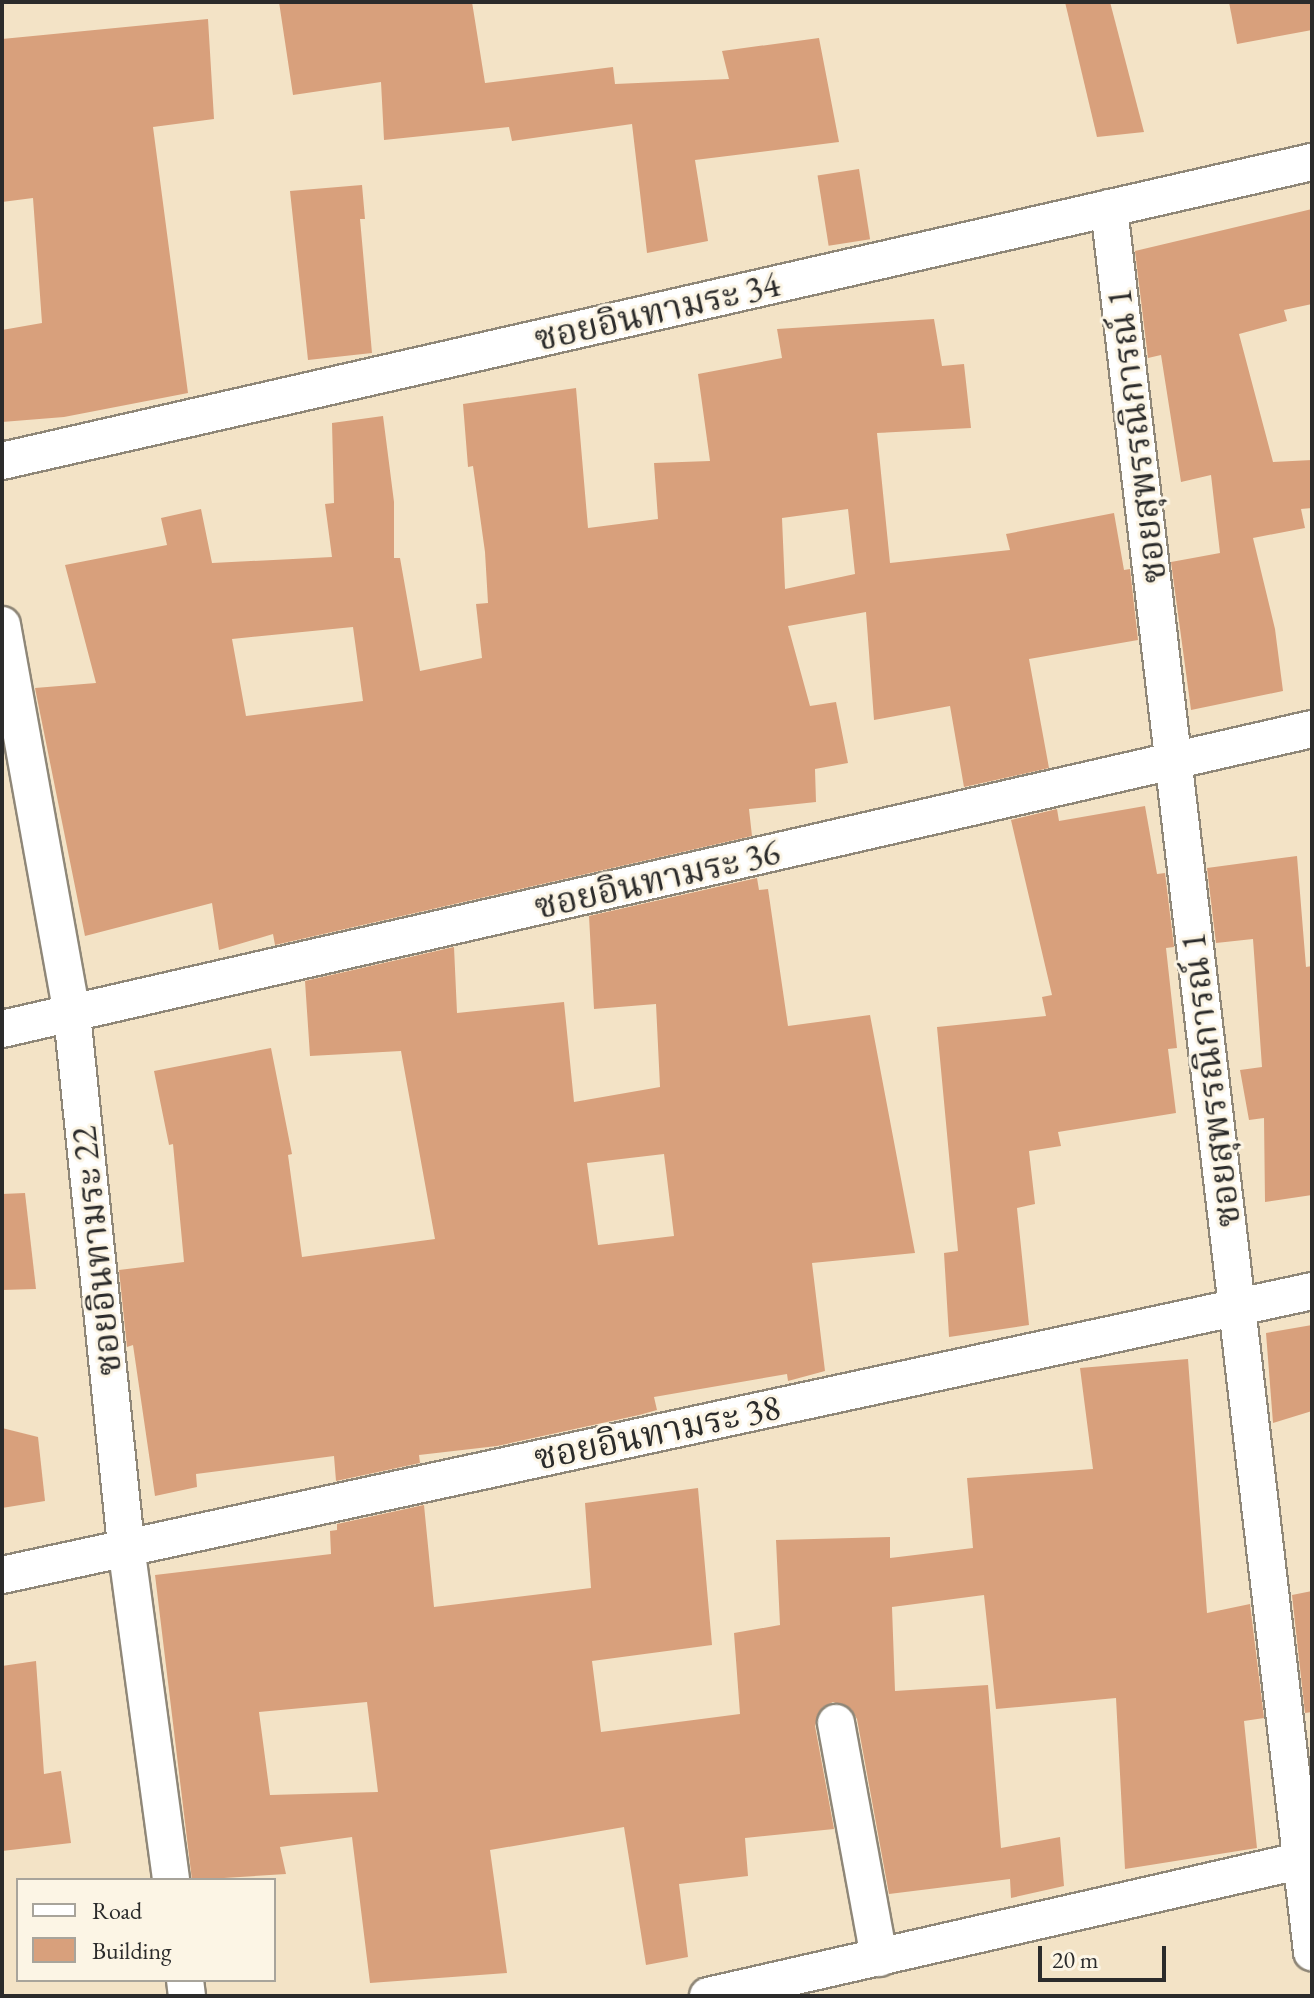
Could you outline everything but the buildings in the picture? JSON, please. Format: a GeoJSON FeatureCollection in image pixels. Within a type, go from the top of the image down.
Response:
{"type":"FeatureCollection","features":[{"type":"Feature","properties":{"kind":"street","name":"ซอยอินทามระ 34"},"geometry":{"type":"LineString","coordinates":[[2,461],[1312,162]]}},
{"type":"Feature","properties":{"kind":"street","name":"ซอยสุพรรณิการณ์ 1"},"geometry":{"type":"LineString","coordinates":[[1109,208],[1236,1307],[1307,1859],[1312,1952]]}},
{"type":"Feature","properties":{"kind":"street","name":"ซอยอินทามระ 22"},"geometry":{"type":"LineString","coordinates":[[2,625],[72,1014],[126,1546],[171,1878]]}},
{"type":"Feature","properties":{"kind":"street","name":"ซอยอินทามระ 36"},"geometry":{"type":"LineString","coordinates":[[2,1029],[1312,729]]}},
{"type":"Feature","properties":{"kind":"street","name":"ซอยอินทามระ 38"},"geometry":{"type":"LineString","coordinates":[[2,1575],[1312,1291]]}},
{"type":"Feature","properties":{"kind":"street"},"geometry":{"type":"LineString","coordinates":[[836,1723],[879,1958]]}},
{"type":"Feature","properties":{"kind":"street"},"geometry":{"type":"LineString","coordinates":[[708,1996],[1307,1859]]}}]}
